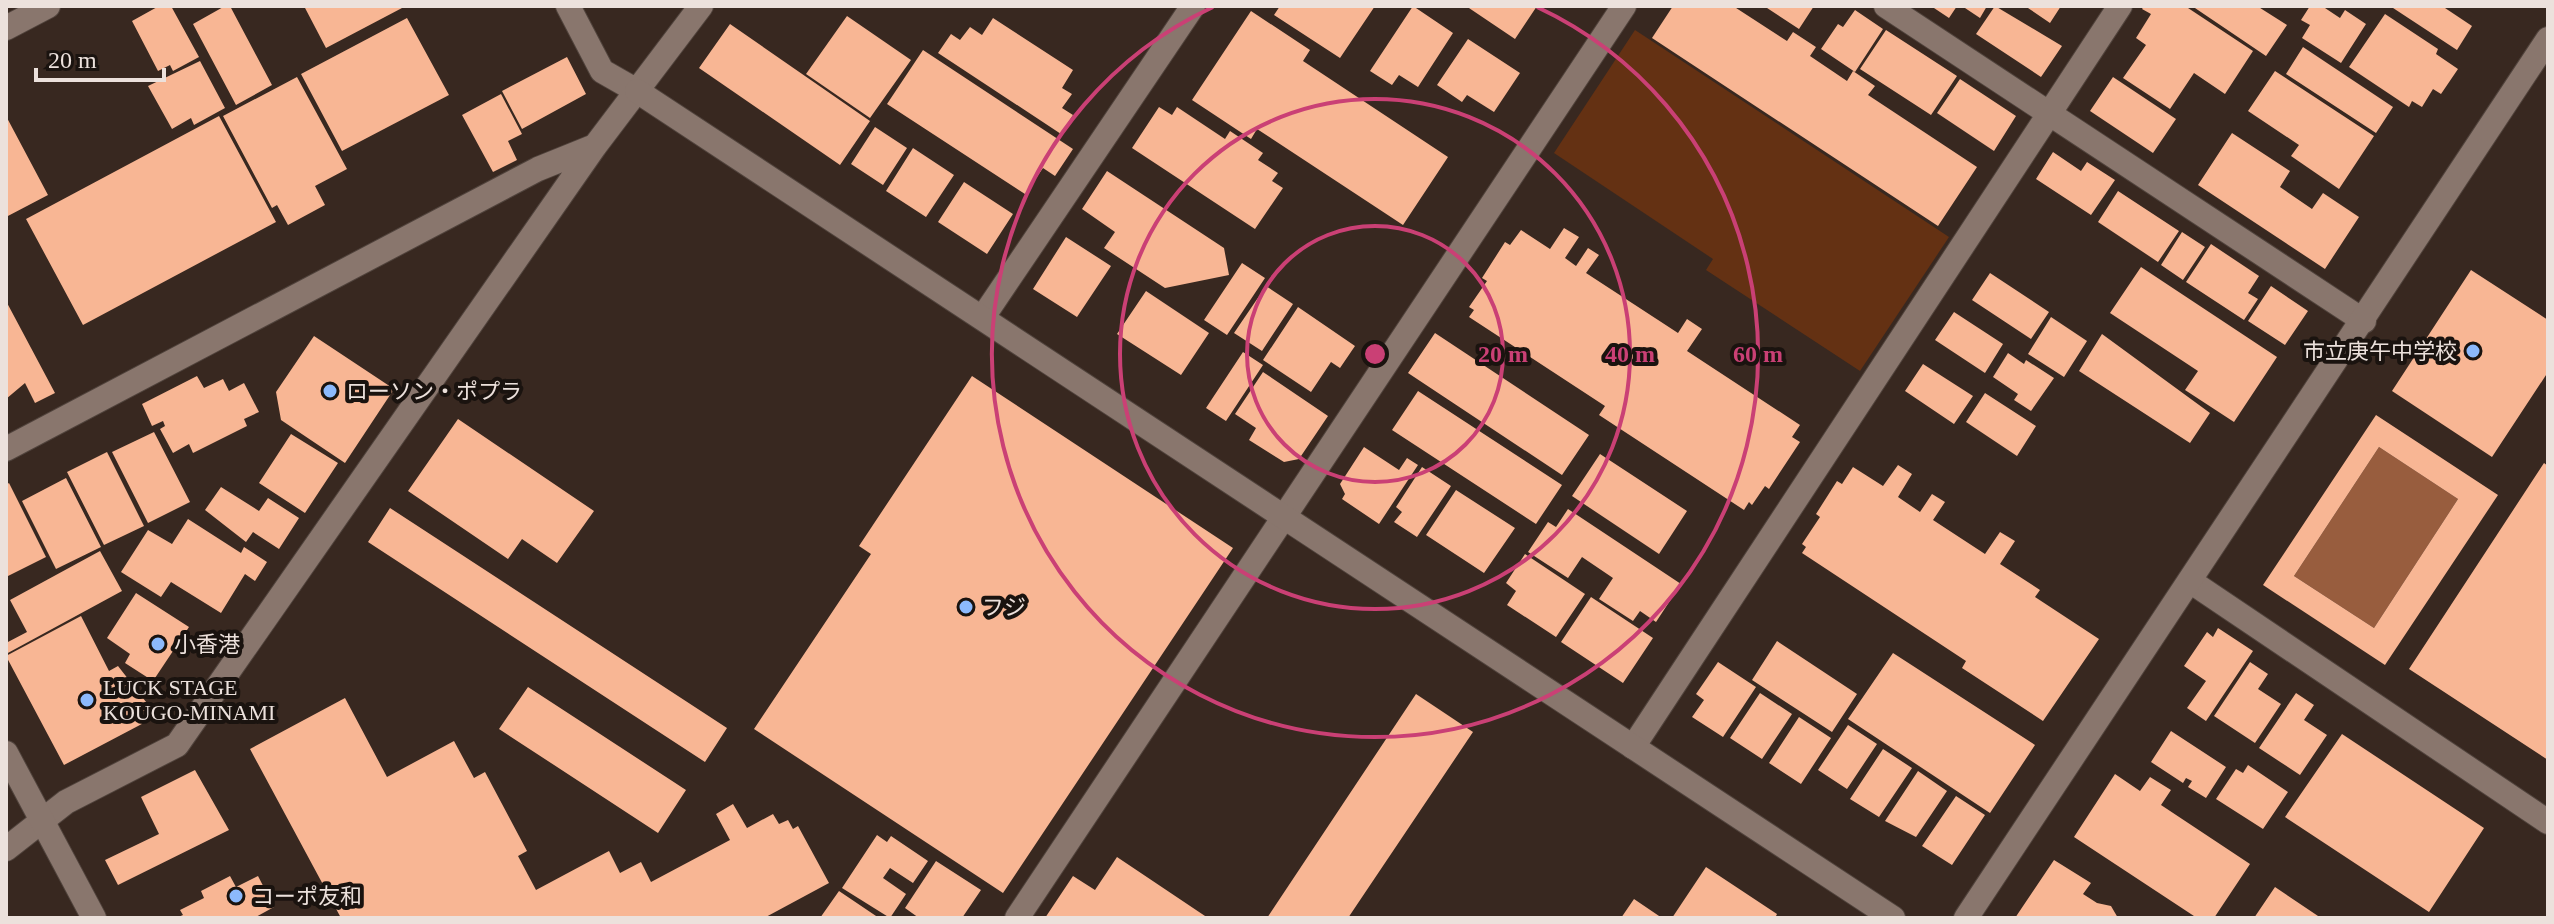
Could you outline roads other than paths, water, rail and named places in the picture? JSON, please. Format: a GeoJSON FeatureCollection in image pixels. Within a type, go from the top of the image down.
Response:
{"type":"FeatureCollection","features":[{"type":"Feature","properties":{"kind":"street"},"geometry":{"type":"LineString","coordinates":[[6,28],[48,6]]}},
{"type":"Feature","properties":{"kind":"street"},"geometry":{"type":"LineString","coordinates":[[568,6],[602,71],[983,317],[1893,918]]}},
{"type":"Feature","properties":{"kind":"street"},"geometry":{"type":"LineString","coordinates":[[6,849],[66,802],[177,745],[595,146],[701,6]]}},
{"type":"Feature","properties":{"kind":"street"},"geometry":{"type":"LineString","coordinates":[[983,317],[1193,6]]}},
{"type":"Feature","properties":{"kind":"street"},"geometry":{"type":"LineString","coordinates":[[1017,918],[1624,6]]}},
{"type":"Feature","properties":{"kind":"street"},"geometry":{"type":"LineString","coordinates":[[1886,6],[2364,321]]}},
{"type":"Feature","properties":{"kind":"street"},"geometry":{"type":"LineString","coordinates":[[1633,747],[2120,6]]}},
{"type":"Feature","properties":{"kind":"street"},"geometry":{"type":"LineString","coordinates":[[1966,918],[2548,39]]}},
{"type":"Feature","properties":{"kind":"street"},"geometry":{"type":"LineString","coordinates":[[6,449],[524,176],[595,146]]}},
{"type":"Feature","properties":{"kind":"street"},"geometry":{"type":"LineString","coordinates":[[2190,581],[2548,822]]}},
{"type":"Feature","properties":{"kind":"street"},"geometry":{"type":"LineString","coordinates":[[6,753],[94,918]]}},
{"type":"Feature","properties":{"kind":"place","name":"市立庚午中学校"},"geometry":{"type":"Point","coordinates":[2473,351]}},
{"type":"Feature","properties":{"kind":"place","name":"ローソン・ポプラ"},"geometry":{"type":"Point","coordinates":[330,391]}},
{"type":"Feature","properties":{"kind":"place","name":"フジ"},"geometry":{"type":"Point","coordinates":[966,607]}},
{"type":"Feature","properties":{"kind":"place","name":"小香港"},"geometry":{"type":"Point","coordinates":[158,644]}},
{"type":"Feature","properties":{"kind":"place","name":"LUCK STAGE KOUGO-MINAMI"},"geometry":{"type":"Point","coordinates":[87,700]}},
{"type":"Feature","properties":{"kind":"place","name":"コーポ友和"},"geometry":{"type":"Point","coordinates":[236,896]}}]}
